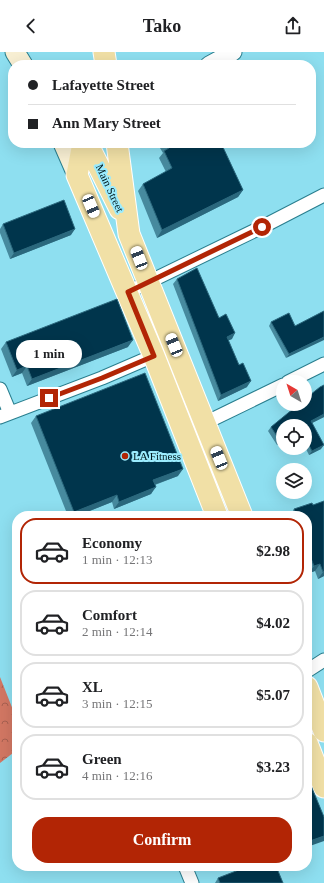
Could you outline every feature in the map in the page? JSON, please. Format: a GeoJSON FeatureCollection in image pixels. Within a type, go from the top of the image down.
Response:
{"type":"FeatureCollection","features":[{"type":"Feature","properties":{"kind":"main road"},"geometry":{"type":"LineString","coordinates":[[65,148],[128,292],[215,511]]}},
{"type":"Feature","properties":{"kind":"main road"},"geometry":{"type":"LineString","coordinates":[[77,174],[82,148]]}},
{"type":"Feature","properties":{"kind":"main road","name":"Main Street"},"geometry":{"type":"LineString","coordinates":[[90,148],[122,212],[129,234]]}},
{"type":"Feature","properties":{"kind":"main road"},"geometry":{"type":"LineString","coordinates":[[118,148],[129,234],[240,511]]}},
{"type":"Feature","properties":{"kind":"main road"},"geometry":{"type":"LineString","coordinates":[[185,435],[204,421]]}},
{"type":"Feature","properties":{"kind":"main road"},"geometry":{"type":"LineString","coordinates":[[312,700],[324,731]]}},
{"type":"Feature","properties":{"kind":"main road"},"geometry":{"type":"LineString","coordinates":[[312,755],[324,787]]}},
{"type":"Feature","properties":{"kind":"street"},"geometry":{"type":"LineString","coordinates":[[218,60],[233,52]]}},
{"type":"Feature","properties":{"kind":"street"},"geometry":{"type":"LineString","coordinates":[[128,292],[324,195]]}},
{"type":"Feature","properties":{"kind":"street"},"geometry":{"type":"LineString","coordinates":[[0,389],[5,415],[102,378],[154,356],[174,345]]}},
{"type":"Feature","properties":{"kind":"street"},"geometry":{"type":"LineString","coordinates":[[302,375],[324,364]]}},
{"type":"Feature","properties":{"kind":"street"},"geometry":{"type":"LineString","coordinates":[[204,421],[276,388]]}},
{"type":"Feature","properties":{"kind":"street"},"geometry":{"type":"LineString","coordinates":[[312,668],[324,660]]}},
{"type":"Feature","properties":{"kind":"street"},"geometry":{"type":"LineString","coordinates":[[312,735],[324,731]]}},
{"type":"Feature","properties":{"kind":"street"},"geometry":{"type":"LineString","coordinates":[[187,871],[192,883]]}},
{"type":"Feature","properties":{"kind":"green space"},"geometry":{"type":"Polygon","coordinates":[[[0,677],[12,707],[12,754],[0,763],[0,677]]]}},
{"type":"Feature","properties":{"kind":"building"},"geometry":{"type":"Polygon","coordinates":[[[169,148],[223,148],[243,190],[162,230],[143,184],[172,168],[164,151],[169,148]]]}},
{"type":"Feature","properties":{"kind":"building"},"geometry":{"type":"Polygon","coordinates":[[[64,200],[75,229],[14,253],[3,224],[64,200]]]}},
{"type":"Feature","properties":{"kind":"building"},"geometry":{"type":"Polygon","coordinates":[[[197,268],[219,318],[226,314],[235,333],[227,337],[239,365],[243,363],[251,381],[221,395],[177,279],[197,268]]]}},
{"type":"Feature","properties":{"kind":"building"},"geometry":{"type":"Polygon","coordinates":[[[117,299],[133,340],[32,379],[27,366],[17,370],[6,342],[117,299]]]}},
{"type":"Feature","properties":{"kind":"building"},"geometry":{"type":"Polygon","coordinates":[[[324,311],[324,337],[289,354],[271,322],[289,313],[295,326],[324,311]]]}},
{"type":"Feature","properties":{"kind":"building"},"geometry":{"type":"Polygon","coordinates":[[[145,373],[183,469],[153,480],[156,487],[119,502],[117,495],[74,511],[36,416],[145,373]]]}},
{"type":"Feature","properties":{"kind":"building"},"geometry":{"type":"Polygon","coordinates":[[[324,385],[324,414],[312,420],[312,419],[281,419],[290,411],[312,411],[312,393],[324,385]]]}},
{"type":"Feature","properties":{"kind":"building"},"geometry":{"type":"Polygon","coordinates":[[[276,423],[276,435],[271,427],[276,423]]]}},
{"type":"Feature","properties":{"kind":"building"},"geometry":{"type":"Polygon","coordinates":[[[312,423],[324,445],[312,451],[312,423]]]}},
{"type":"Feature","properties":{"kind":"building"},"geometry":{"type":"Polygon","coordinates":[[[324,501],[323,572],[320,564],[314,566],[312,561],[312,511],[295,511],[294,509],[312,503],[313,505],[324,501]]]}},
{"type":"Feature","properties":{"kind":"building"},"geometry":{"type":"Polygon","coordinates":[[[312,788],[324,817],[324,836],[312,840],[312,788]]]}},
{"type":"Feature","properties":{"kind":"building"},"geometry":{"type":"Polygon","coordinates":[[[236,871],[278,871],[283,883],[220,883],[218,878],[236,871]]]}},
{"type":"Feature","properties":{"kind":"place","name":"LA Fitness"},"geometry":{"type":"Point","coordinates":[125,456]}},
{"type":"Feature","properties":{"kind":"route"},"geometry":{"type":"LineString","coordinates":[[49,398],[154,356],[128,292],[262,227]]}}]}
